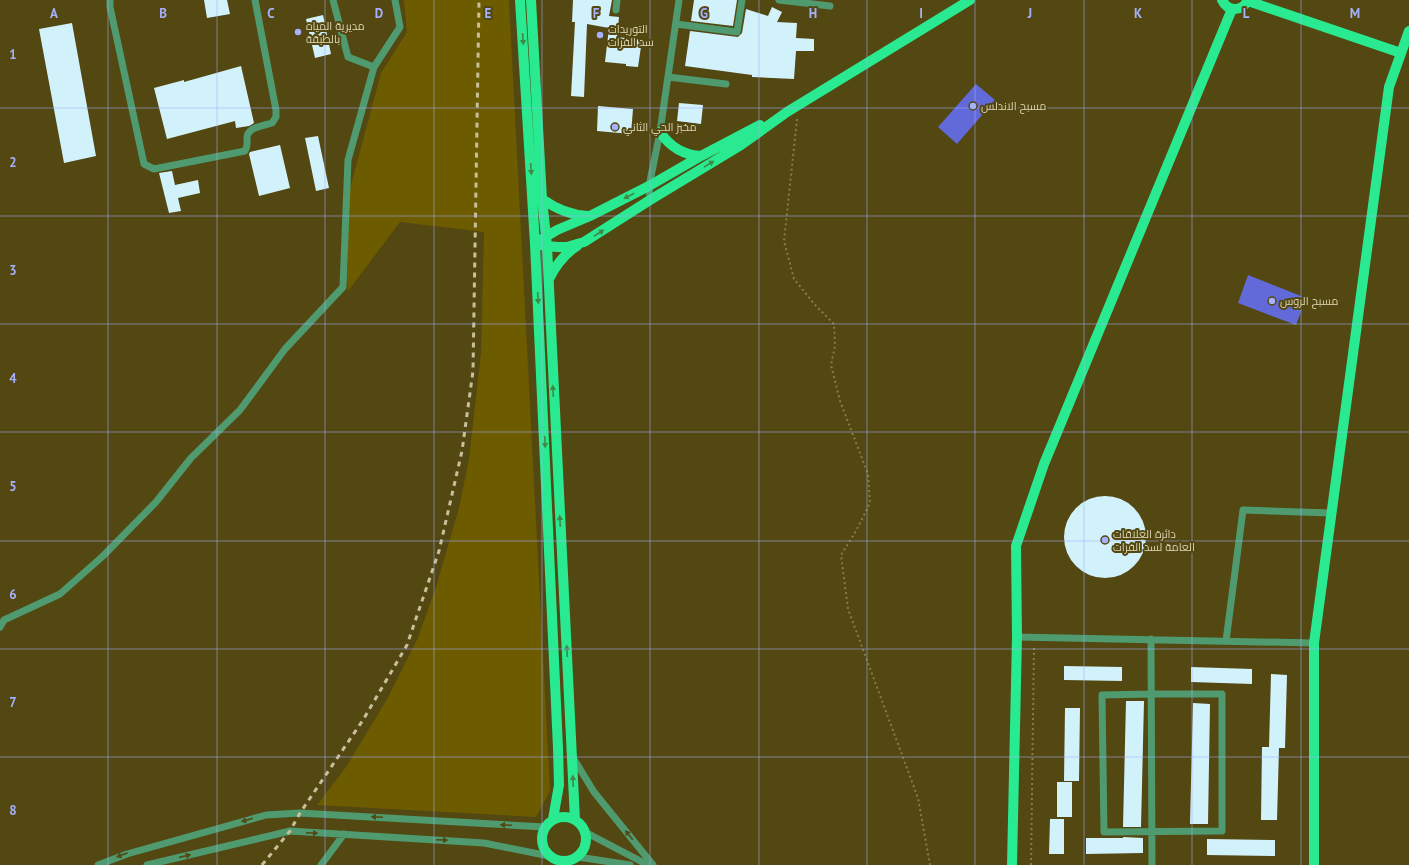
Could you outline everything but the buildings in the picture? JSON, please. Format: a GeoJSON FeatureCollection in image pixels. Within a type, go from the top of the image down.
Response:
{"type":"FeatureCollection","features":[{"type":"Feature","properties":{"kind":"main road"},"geometry":{"type":"LineString","coordinates":[[520,0],[535,244],[559,785],[553,819],[545,827],[542,837],[542,844],[550,861],[567,862],[576,860],[586,846],[585,832],[582,826],[575,820],[566,817],[553,819]]}},
{"type":"Feature","properties":{"kind":"main road"},"geometry":{"type":"LineString","coordinates":[[531,0],[542,199],[546,241],[575,820]]}},
{"type":"Feature","properties":{"kind":"main road"},"geometry":{"type":"LineString","coordinates":[[535,244],[546,241],[590,216],[649,186],[701,156],[799,106],[970,0]]}},
{"type":"Feature","properties":{"kind":"main road"},"geometry":{"type":"LineString","coordinates":[[1222,0],[1227,7],[1232,9],[1241,8],[1248,1],[1401,53]]}},
{"type":"Feature","properties":{"kind":"main road"},"geometry":{"type":"LineString","coordinates":[[1012,865],[1017,637],[1016,546],[1044,464],[1232,9]]}},
{"type":"Feature","properties":{"kind":"main road"},"geometry":{"type":"LineString","coordinates":[[1314,865],[1314,643],[1389,87],[1409,31]]}},
{"type":"Feature","properties":{"kind":"main road"},"geometry":{"type":"LineString","coordinates":[[548,281],[559,262],[566,254],[650,200],[741,145],[787,112]]}},
{"type":"Feature","properties":{"kind":"main road"},"geometry":{"type":"LineString","coordinates":[[660,132],[677,150],[701,156]]}},
{"type":"Feature","properties":{"kind":"main road"},"geometry":{"type":"LineString","coordinates":[[542,199],[550,205],[565,212],[580,216],[590,216]]}},
{"type":"Feature","properties":{"kind":"main road"},"geometry":{"type":"LineString","coordinates":[[546,241],[567,246],[584,242]]}},
{"type":"Feature","properties":{"kind":"street"},"geometry":{"type":"LineString","coordinates":[[110,0],[110,7],[144,164],[154,169],[245,151],[247,147],[246,136],[248,132],[251,129],[272,123],[276,117],[276,110],[255,0]]}},
{"type":"Feature","properties":{"kind":"street"},"geometry":{"type":"LineString","coordinates":[[333,0],[348,57],[374,67]]}},
{"type":"Feature","properties":{"kind":"street"},"geometry":{"type":"LineString","coordinates":[[0,627],[4,620],[60,594],[103,556],[156,502],[191,458],[240,410],[285,349],[343,287],[348,160],[374,67],[400,28],[395,0]]}},
{"type":"Feature","properties":{"kind":"street"},"geometry":{"type":"LineString","coordinates":[[616,10],[617,0]]}},
{"type":"Feature","properties":{"kind":"street"},"geometry":{"type":"LineString","coordinates":[[650,200],[649,186],[660,132],[679,0]]}},
{"type":"Feature","properties":{"kind":"street"},"geometry":{"type":"LineString","coordinates":[[676,24],[737,32],[742,0]]}},
{"type":"Feature","properties":{"kind":"street"},"geometry":{"type":"LineString","coordinates":[[779,0],[830,6]]}},
{"type":"Feature","properties":{"kind":"street"},"geometry":{"type":"LineString","coordinates":[[668,77],[726,84]]}},
{"type":"Feature","properties":{"kind":"street"},"geometry":{"type":"LineString","coordinates":[[1226,641],[1243,510],[1331,513]]}},
{"type":"Feature","properties":{"kind":"street"},"geometry":{"type":"LineString","coordinates":[[1017,637],[1314,643]]}},
{"type":"Feature","properties":{"kind":"street"},"geometry":{"type":"LineString","coordinates":[[1151,639],[1152,865]]}},
{"type":"Feature","properties":{"kind":"street"},"geometry":{"type":"LineString","coordinates":[[1222,694],[1222,831],[1152,831],[1104,832],[1102,695],[1222,694]]}},
{"type":"Feature","properties":{"kind":"street"},"geometry":{"type":"LineString","coordinates":[[572,755],[594,792],[653,865]]}},
{"type":"Feature","properties":{"kind":"street"},"geometry":{"type":"LineString","coordinates":[[98,865],[127,854],[266,815],[300,813],[545,827]]}},
{"type":"Feature","properties":{"kind":"street"},"geometry":{"type":"LineString","coordinates":[[147,865],[290,831],[484,842],[550,861]]}},
{"type":"Feature","properties":{"kind":"street"},"geometry":{"type":"LineString","coordinates":[[585,832],[648,865]]}},
{"type":"Feature","properties":{"kind":"street"},"geometry":{"type":"LineString","coordinates":[[321,865],[344,834]]}},
{"type":"Feature","properties":{"kind":"street"},"geometry":{"type":"LineString","coordinates":[[576,860],[630,865]]}},
{"type":"Feature","properties":{"kind":"path"},"geometry":{"type":"LineString","coordinates":[[799,106],[784,241],[794,279],[816,306],[834,324],[834,346],[831,365],[840,401],[868,474],[870,503],[856,531],[841,555],[848,609],[918,798],[930,865]]}},
{"type":"Feature","properties":{"kind":"path"},"geometry":{"type":"LineString","coordinates":[[1031,865],[1034,637]]}},
{"type":"Feature","properties":{"kind":"shaded area"},"geometry":{"type":"Polygon","coordinates":[[[404,0],[509,0],[550,791],[536,817],[317,805],[346,767],[386,701],[418,638],[436,587],[459,508],[469,459],[481,353],[484,232],[400,222],[348,291],[348,196],[381,73],[407,32],[404,0]]]}},
{"type":"Feature","properties":{"kind":"shaded area"},"geometry":{"type":"Polygon","coordinates":[[[976,84],[995,100],[957,144],[938,127],[976,84]]]}},
{"type":"Feature","properties":{"kind":"shaded area","name":"مسبح الروس"},"geometry":{"type":"Polygon","coordinates":[[[1248,275],[1306,298],[1296,325],[1238,303],[1248,275]]]}},
{"type":"Feature","properties":{"kind":"railway"},"geometry":{"type":"LineString","coordinates":[[262,865],[290,831],[300,813],[363,720],[407,645],[439,551],[462,451],[473,371],[479,0]]}},
{"type":"Feature","properties":{"kind":"place","name":"مديرية المياه بالطبقة"},"geometry":{"type":"Point","coordinates":[298,32]}},
{"type":"Feature","properties":{"kind":"place","name":"التوريدات سد الفرات"},"geometry":{"type":"Point","coordinates":[600,35]}},
{"type":"Feature","properties":{"kind":"place","name":"مسبح الاندلس"},"geometry":{"type":"Point","coordinates":[973,106]}},
{"type":"Feature","properties":{"kind":"place","name":"مخبز الحي الثاني"},"geometry":{"type":"Point","coordinates":[615,127]}},
{"type":"Feature","properties":{"kind":"place","name":"مسبح الروس"},"geometry":{"type":"Point","coordinates":[1272,301]}},
{"type":"Feature","properties":{"kind":"place","name":"دائرة العلاقات العامة لسد الفرات"},"geometry":{"type":"Point","coordinates":[1105,540]}}]}
